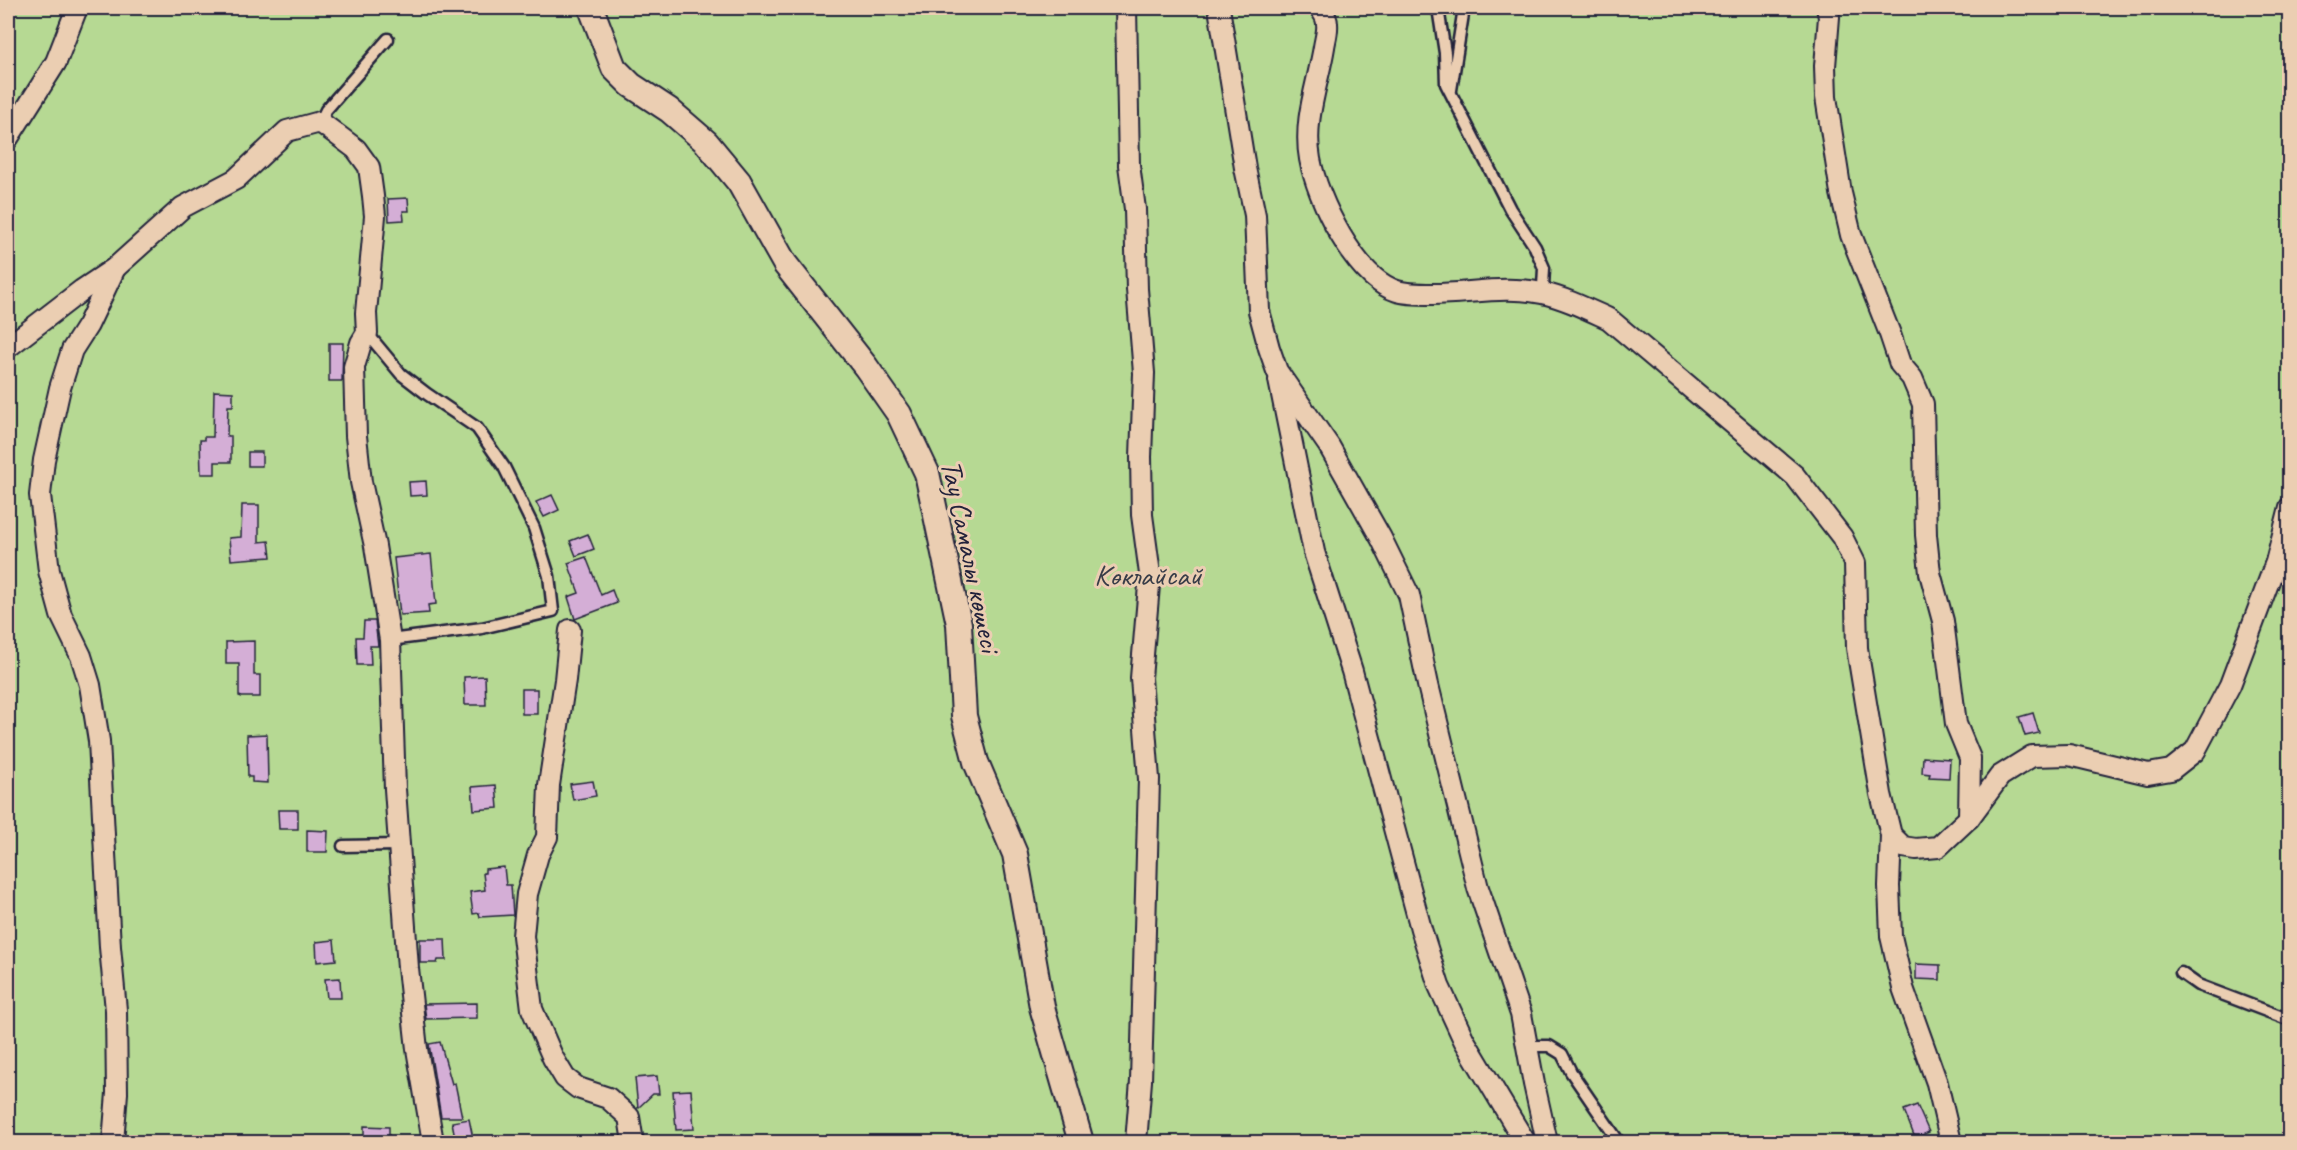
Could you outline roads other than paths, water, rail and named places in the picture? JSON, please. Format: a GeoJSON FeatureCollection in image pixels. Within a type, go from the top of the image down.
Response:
{"type":"FeatureCollection","features":[{"type":"Feature","properties":{"kind":"street"},"geometry":{"type":"LineString","coordinates":[[8,138],[56,62],[77,8]]}},
{"type":"Feature","properties":{"kind":"street","name":"Тау Самалы көшесі"},"geometry":{"type":"LineString","coordinates":[[591,8],[614,68],[631,85],[669,110],[706,142],[739,182],[784,264],[866,367],[899,414],[927,473],[959,624],[964,716],[976,762],[1015,854],[1042,1007],[1081,1143]]}},
{"type":"Feature","properties":{"kind":"street"},"geometry":{"type":"LineString","coordinates":[[1126,8],[1129,165],[1135,209],[1137,289],[1144,373],[1141,457],[1142,515],[1150,574],[1141,678],[1149,778],[1141,1081],[1136,1143]]}},
{"type":"Feature","properties":{"kind":"street"},"geometry":{"type":"LineString","coordinates":[[1219,8],[1255,215],[1259,311],[1277,371],[1314,552],[1352,670],[1418,918],[1439,986],[1464,1040],[1524,1143]]}},
{"type":"Feature","properties":{"kind":"street"},"geometry":{"type":"LineString","coordinates":[[1320,8],[1328,23],[1311,103],[1310,159],[1342,241],[1363,267],[1397,292],[1433,294],[1496,290],[1540,292],[1576,304],[1609,319],[1795,476],[1842,537],[1855,563],[1857,648],[1881,794],[1891,835],[1889,886],[1891,936],[1902,988],[1938,1083],[1951,1143]]}},
{"type":"Feature","properties":{"kind":"street"},"geometry":{"type":"LineString","coordinates":[[1827,8],[1829,17],[1825,66],[1826,97],[1841,193],[1851,236],[1900,364],[1912,378],[1923,404],[1926,524],[1930,573],[1943,621],[1956,724],[1970,758],[1969,818]]}},
{"type":"Feature","properties":{"kind":"street"},"geometry":{"type":"LineString","coordinates":[[8,347],[115,267],[183,207],[236,179],[287,131],[320,122],[356,149],[369,167],[375,216],[366,313],[367,333],[360,343],[354,366],[356,436],[361,482],[375,546],[390,640],[398,845],[417,1049],[433,1143]]}},
{"type":"Feature","properties":{"kind":"street"},"geometry":{"type":"LineString","coordinates":[[113,1143],[117,1093],[116,1010],[110,947],[99,741],[90,684],[81,656],[61,615],[49,571],[40,495],[46,451],[60,388],[72,350],[87,326],[115,267]]}},
{"type":"Feature","properties":{"kind":"street"},"geometry":{"type":"LineString","coordinates":[[1277,371],[1329,446],[1382,538],[1409,595],[1428,685],[1478,888],[1521,1014],[1547,1143]]}},
{"type":"Feature","properties":{"kind":"street"},"geometry":{"type":"LineString","coordinates":[[1891,835],[1902,847],[1916,849],[1938,847],[1969,818],[2000,776],[2032,756],[2069,755],[2148,774],[2171,770],[2195,751],[2234,674],[2276,562],[2289,507]]}},
{"type":"Feature","properties":{"kind":"street"},"geometry":{"type":"LineString","coordinates":[[570,630],[566,680],[549,785],[547,837],[538,855],[527,894],[523,936],[532,1009],[553,1058],[565,1078],[578,1088],[608,1098],[629,1117],[633,1143]]}},
{"type":"Feature","properties":{"kind":"lane"},"geometry":{"type":"LineString","coordinates":[[1438,8],[1445,53],[1446,84],[1510,209],[1535,247],[1544,268],[1543,287],[1540,292]]}},
{"type":"Feature","properties":{"kind":"lane"},"geometry":{"type":"LineString","coordinates":[[1450,93],[1464,8]]}},
{"type":"Feature","properties":{"kind":"lane"},"geometry":{"type":"LineString","coordinates":[[320,122],[326,110],[388,39]]}},
{"type":"Feature","properties":{"kind":"lane"},"geometry":{"type":"LineString","coordinates":[[367,333],[401,374],[477,428],[504,467],[534,528],[549,576],[553,611],[482,628],[390,640]]}},
{"type":"Feature","properties":{"kind":"lane"},"geometry":{"type":"LineString","coordinates":[[344,846],[398,845]]}},
{"type":"Feature","properties":{"kind":"lane"},"geometry":{"type":"LineString","coordinates":[[2181,973],[2198,985],[2289,1020]]}},
{"type":"Feature","properties":{"kind":"lane"},"geometry":{"type":"LineString","coordinates":[[1528,1046],[1549,1046],[1562,1054],[1571,1072],[1619,1143]]}},
{"type":"Feature","properties":{"kind":"park label","name":"Көклайсай"},"geometry":{"type":"Point","coordinates":[1148,575]}}]}
